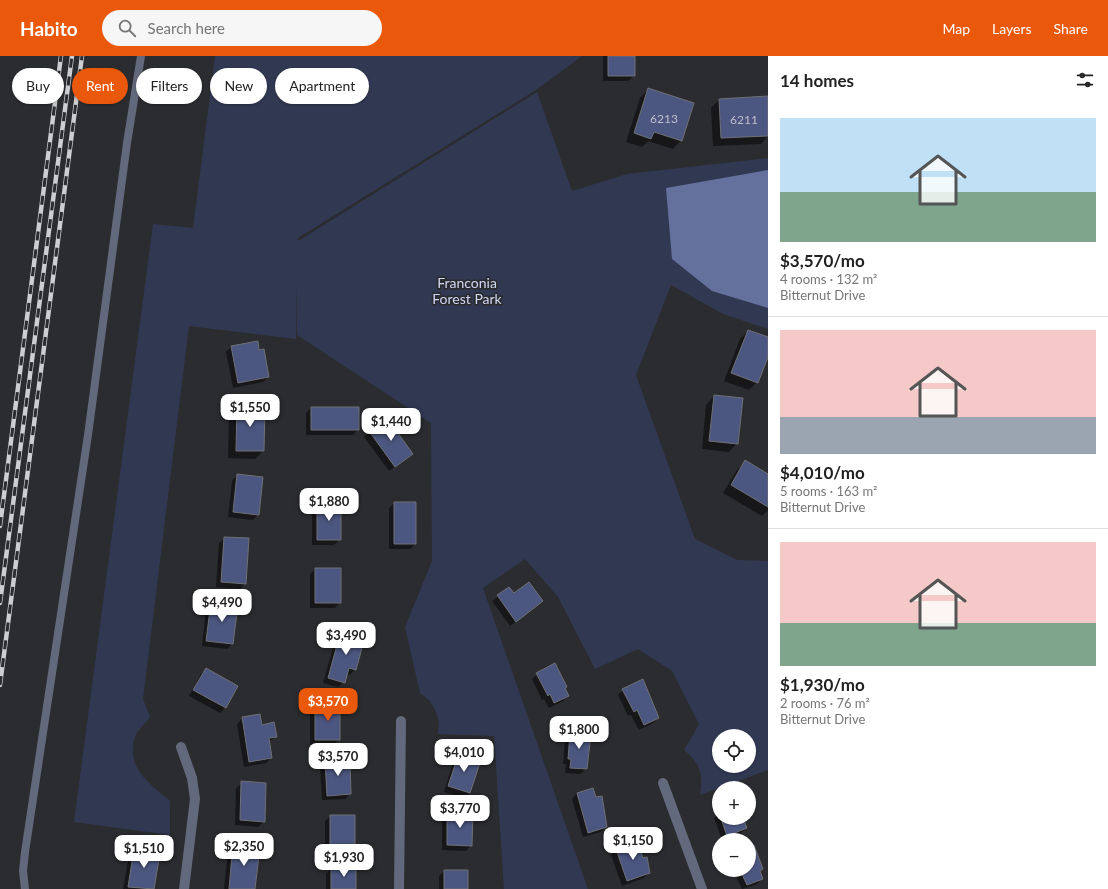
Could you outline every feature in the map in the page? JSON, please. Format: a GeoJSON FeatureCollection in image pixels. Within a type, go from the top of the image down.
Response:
{"type":"FeatureCollection","features":[{"type":"Feature","properties":{"kind":"street"},"geometry":{"type":"LineString","coordinates":[[399,889],[401,721]]}},
{"type":"Feature","properties":{"kind":"street"},"geometry":{"type":"LineString","coordinates":[[181,747],[192,778],[195,800],[184,889]]}},
{"type":"Feature","properties":{"kind":"street"},"geometry":{"type":"LineString","coordinates":[[662,783],[702,889]]}},
{"type":"Feature","properties":{"kind":"lane"},"geometry":{"type":"LineString","coordinates":[[25,889],[23,871],[25,852],[85,451],[127,143],[141,56]]}},
{"type":"Feature","properties":{"kind":"green space","name":"Franconia Forest Park"},"geometry":{"type":"Polygon","coordinates":[[[215,56],[582,56],[536,90],[298,238],[298,241],[537,92],[572,191],[627,174],[768,158],[768,329],[723,314],[671,285],[636,375],[695,539],[737,560],[768,561],[768,770],[738,781],[712,781],[712,791],[700,795],[700,770],[690,755],[684,750],[699,724],[672,671],[638,649],[595,669],[558,597],[525,559],[483,588],[588,889],[504,889],[494,736],[438,734],[439,722],[436,712],[430,701],[420,693],[405,627],[432,561],[431,423],[297,335],[297,282],[296,339],[189,326],[143,699],[150,717],[136,734],[133,748],[133,758],[141,774],[170,801],[170,835],[74,822],[153,224],[193,228],[210,95],[210,104],[267,104],[267,68],[213,68],[215,56]]]}},
{"type":"Feature","properties":{"kind":"shaded area"},"geometry":{"type":"Polygon","coordinates":[[[768,170],[768,308],[712,291],[672,259],[666,188],[768,170]]]}},
{"type":"Feature","properties":{"kind":"building"},"geometry":{"type":"Polygon","coordinates":[[[608,56],[635,56],[635,76],[608,76],[608,56]]]}},
{"type":"Feature","properties":{"kind":"building"},"geometry":{"type":"Polygon","coordinates":[[[648,88],[694,103],[682,141],[654,132],[651,139],[634,133],[648,88]]]}},
{"type":"Feature","properties":{"kind":"building"},"geometry":{"type":"Polygon","coordinates":[[[768,96],[768,136],[721,138],[719,99],[768,96]]]}},
{"type":"Feature","properties":{"kind":"building"},"geometry":{"type":"Polygon","coordinates":[[[748,330],[768,337],[768,357],[758,383],[731,373],[748,330]]]}},
{"type":"Feature","properties":{"kind":"building"},"geometry":{"type":"Polygon","coordinates":[[[258,341],[259,350],[264,349],[269,377],[238,383],[231,346],[258,341]]]}},
{"type":"Feature","properties":{"kind":"building"},"geometry":{"type":"Polygon","coordinates":[[[714,395],[743,398],[738,444],[709,441],[714,395]]]}},
{"type":"Feature","properties":{"kind":"building"},"geometry":{"type":"Polygon","coordinates":[[[237,405],[265,406],[264,451],[236,451],[237,405]]]}},
{"type":"Feature","properties":{"kind":"building"},"geometry":{"type":"Polygon","coordinates":[[[311,407],[359,407],[359,430],[311,430],[311,407]]]}},
{"type":"Feature","properties":{"kind":"building"},"geometry":{"type":"Polygon","coordinates":[[[387,418],[413,454],[395,467],[369,431],[387,418]]]}},
{"type":"Feature","properties":{"kind":"building"},"geometry":{"type":"Polygon","coordinates":[[[745,460],[768,474],[768,507],[731,485],[745,460]]]}},
{"type":"Feature","properties":{"kind":"building"},"geometry":{"type":"Polygon","coordinates":[[[237,474],[263,477],[259,515],[233,512],[237,474]]]}},
{"type":"Feature","properties":{"kind":"building"},"geometry":{"type":"Polygon","coordinates":[[[394,502],[416,502],[416,544],[394,544],[394,502]]]}},
{"type":"Feature","properties":{"kind":"building"},"geometry":{"type":"Polygon","coordinates":[[[317,504],[341,504],[341,540],[317,540],[317,504]]]}},
{"type":"Feature","properties":{"kind":"building"},"geometry":{"type":"Polygon","coordinates":[[[224,537],[249,538],[246,584],[221,582],[224,537]]]}},
{"type":"Feature","properties":{"kind":"building"},"geometry":{"type":"Polygon","coordinates":[[[315,568],[341,568],[341,603],[315,603],[315,568]]]}},
{"type":"Feature","properties":{"kind":"building"},"geometry":{"type":"Polygon","coordinates":[[[529,582],[543,601],[516,622],[497,595],[509,587],[514,593],[529,582]]]}},
{"type":"Feature","properties":{"kind":"building"},"geometry":{"type":"Polygon","coordinates":[[[211,602],[238,605],[233,644],[206,641],[211,602]]]}},
{"type":"Feature","properties":{"kind":"building"},"geometry":{"type":"Polygon","coordinates":[[[341,630],[365,637],[356,670],[349,668],[345,683],[328,678],[341,630]]]}},
{"type":"Feature","properties":{"kind":"building"},"geometry":{"type":"Polygon","coordinates":[[[555,663],[567,687],[565,688],[569,696],[554,703],[550,694],[548,696],[536,673],[555,663]]]}},
{"type":"Feature","properties":{"kind":"building"},"geometry":{"type":"Polygon","coordinates":[[[206,668],[238,686],[226,708],[193,690],[206,668]]]}},
{"type":"Feature","properties":{"kind":"building"},"geometry":{"type":"Polygon","coordinates":[[[643,679],[659,718],[644,725],[637,710],[634,712],[622,689],[643,679]]]}},
{"type":"Feature","properties":{"kind":"building"},"geometry":{"type":"Polygon","coordinates":[[[315,704],[340,704],[340,740],[315,740],[315,704]]]}},
{"type":"Feature","properties":{"kind":"building"},"geometry":{"type":"Polygon","coordinates":[[[260,714],[262,725],[274,722],[277,737],[269,738],[272,758],[249,762],[242,717],[260,714]]]}},
{"type":"Feature","properties":{"kind":"building"},"geometry":{"type":"Polygon","coordinates":[[[570,733],[591,734],[587,769],[570,768],[571,759],[568,759],[570,733]]]}},
{"type":"Feature","properties":{"kind":"building"},"geometry":{"type":"Polygon","coordinates":[[[459,753],[481,760],[470,793],[448,786],[459,753]]]}},
{"type":"Feature","properties":{"kind":"building"},"geometry":{"type":"Polygon","coordinates":[[[350,759],[351,794],[327,796],[325,760],[350,759]]]}},
{"type":"Feature","properties":{"kind":"building"},"geometry":{"type":"Polygon","coordinates":[[[241,781],[266,783],[265,822],[240,820],[241,781]]]}},
{"type":"Feature","properties":{"kind":"building"},"geometry":{"type":"Polygon","coordinates":[[[593,788],[596,797],[602,796],[607,827],[588,833],[577,793],[593,788]]]}},
{"type":"Feature","properties":{"kind":"building"},"geometry":{"type":"Polygon","coordinates":[[[447,812],[473,812],[472,846],[447,845],[447,812]]]}},
{"type":"Feature","properties":{"kind":"building"},"geometry":{"type":"Polygon","coordinates":[[[330,815],[355,815],[355,850],[330,850],[330,815]]]}},
{"type":"Feature","properties":{"kind":"building"},"geometry":{"type":"Polygon","coordinates":[[[723,825],[746,825],[747,828],[734,833],[726,833],[723,825]]]}},
{"type":"Feature","properties":{"kind":"building"},"geometry":{"type":"Polygon","coordinates":[[[637,841],[643,858],[647,857],[650,873],[627,881],[616,849],[637,841]]]}},
{"type":"Feature","properties":{"kind":"building"},"geometry":{"type":"Polygon","coordinates":[[[233,844],[260,847],[255,889],[229,889],[233,844]]]}},
{"type":"Feature","properties":{"kind":"building"},"geometry":{"type":"Polygon","coordinates":[[[134,849],[160,853],[154,889],[128,887],[134,849]]]}},
{"type":"Feature","properties":{"kind":"building"},"geometry":{"type":"Polygon","coordinates":[[[756,850],[763,869],[760,871],[763,879],[747,885],[743,877],[756,877],[756,850]]]}},
{"type":"Feature","properties":{"kind":"building"},"geometry":{"type":"Polygon","coordinates":[[[331,868],[356,868],[356,889],[331,889],[331,868]]]}},
{"type":"Feature","properties":{"kind":"building"},"geometry":{"type":"Polygon","coordinates":[[[444,870],[468,870],[468,889],[444,889],[444,870]]]}},
{"type":"Feature","properties":{"kind":"railway"},"geometry":{"type":"LineString","coordinates":[[0,526],[61,56]]}},
{"type":"Feature","properties":{"kind":"railway"},"geometry":{"type":"LineString","coordinates":[[0,603],[72,56]]}},
{"type":"Feature","properties":{"kind":"railway"},"geometry":{"type":"LineString","coordinates":[[0,685],[82,56]]}}]}
